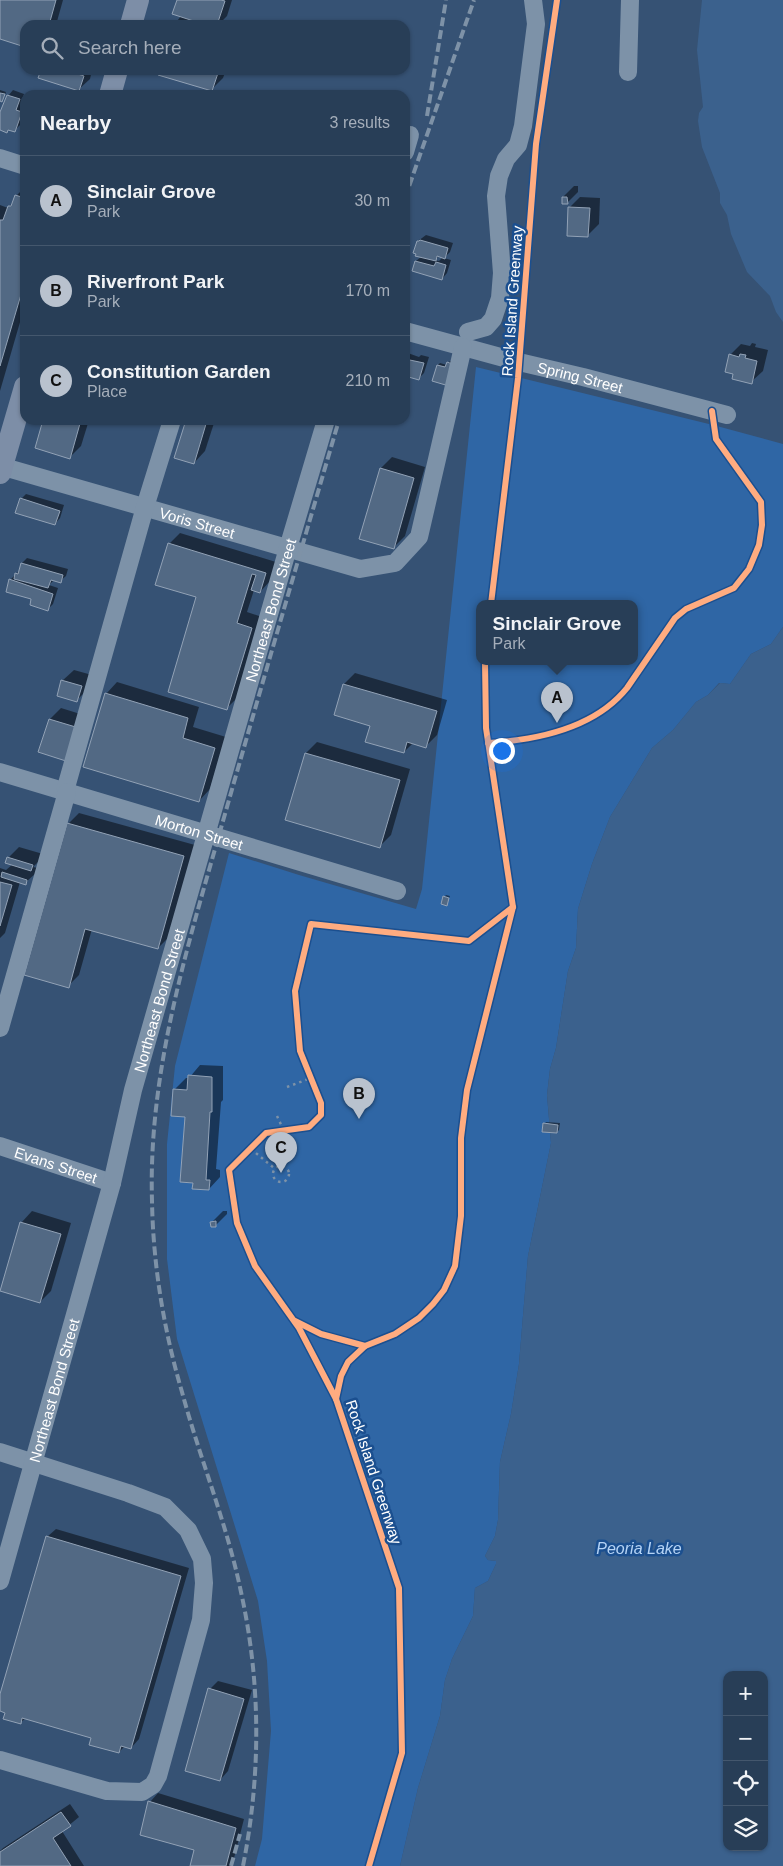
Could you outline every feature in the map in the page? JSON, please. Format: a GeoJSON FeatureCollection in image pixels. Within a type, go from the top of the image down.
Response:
{"type":"FeatureCollection","features":[{"type":"Feature","properties":{"kind":"main road"},"geometry":{"type":"LineString","coordinates":[[132,20],[138,0]]}},
{"type":"Feature","properties":{"kind":"main road"},"geometry":{"type":"LineString","coordinates":[[111,90],[116,75]]}},
{"type":"Feature","properties":{"kind":"main road"},"geometry":{"type":"LineString","coordinates":[[1,469],[20,404]]}},
{"type":"Feature","properties":{"kind":"street"},"geometry":{"type":"LineString","coordinates":[[466,340],[486,327],[493,319],[500,298],[502,273],[496,196],[499,176],[506,159],[518,145],[523,126],[536,24],[533,0]]}},
{"type":"Feature","properties":{"kind":"street"},"geometry":{"type":"LineString","coordinates":[[628,72],[630,0]]}},
{"type":"Feature","properties":{"kind":"street"},"geometry":{"type":"LineString","coordinates":[[0,158],[20,164]]}},
{"type":"Feature","properties":{"kind":"street","name":"Spring Street"},"geometry":{"type":"LineString","coordinates":[[410,332],[466,340],[519,362],[583,376],[727,415]]}},
{"type":"Feature","properties":{"kind":"street","name":"Voris Street"},"geometry":{"type":"LineString","coordinates":[[1,469],[144,507],[360,569],[395,563],[419,537],[466,340]]}},
{"type":"Feature","properties":{"kind":"street"},"geometry":{"type":"LineString","coordinates":[[0,1028],[144,507],[170,425]]}},
{"type":"Feature","properties":{"kind":"street","name":"Northeast Bond Street"},"geometry":{"type":"LineString","coordinates":[[1,1576],[112,1183],[133,1090],[325,425]]}},
{"type":"Feature","properties":{"kind":"street","name":"Morton Street"},"geometry":{"type":"LineString","coordinates":[[0,772],[397,891]]}},
{"type":"Feature","properties":{"kind":"street","name":"Evans Street"},"geometry":{"type":"LineString","coordinates":[[0,1146],[112,1183]]}},
{"type":"Feature","properties":{"kind":"street"},"geometry":{"type":"LineString","coordinates":[[0,1452],[33,1461],[165,1507],[188,1530],[202,1558],[204,1583],[201,1620],[158,1776],[153,1785],[142,1792],[107,1791],[0,1760]]}},
{"type":"Feature","properties":{"kind":"path"},"geometry":{"type":"LineString","coordinates":[[308,1069],[315,1086]]}},
{"type":"Feature","properties":{"kind":"path"},"geometry":{"type":"LineString","coordinates":[[287,1087],[311,1078]]}},
{"type":"Feature","properties":{"kind":"path"},"geometry":{"type":"LineString","coordinates":[[277,1116],[284,1131]]}},
{"type":"Feature","properties":{"kind":"path"},"geometry":{"type":"LineString","coordinates":[[275,1132],[292,1129]]}},
{"type":"Feature","properties":{"kind":"path"},"geometry":{"type":"LineString","coordinates":[[245,1154],[253,1146],[275,1169]]}},
{"type":"Feature","properties":{"kind":"path"},"geometry":{"type":"LineString","coordinates":[[279,1166],[286,1168],[289,1172],[287,1180],[277,1181],[273,1174],[275,1169],[279,1166]]}},
{"type":"Feature","properties":{"kind":"shaded area"},"geometry":{"type":"Polygon","coordinates":[[[476,367],[783,444],[783,627],[771,644],[751,654],[730,684],[719,683],[708,695],[696,702],[673,730],[652,748],[610,817],[592,864],[578,909],[576,948],[568,971],[556,1048],[550,1069],[547,1095],[551,1143],[528,1256],[519,1364],[511,1414],[500,1462],[498,1520],[495,1536],[485,1556],[488,1560],[496,1561],[496,1564],[488,1581],[475,1588],[473,1616],[452,1659],[445,1680],[440,1716],[418,1788],[400,1866],[255,1866],[262,1839],[271,1731],[267,1661],[258,1601],[177,1339],[167,1259],[167,1144],[175,1066],[229,853],[416,909],[422,889],[476,367]]]}},
{"type":"Feature","properties":{"kind":"water"},"geometry":{"type":"Polygon","coordinates":[[[702,0],[783,0],[783,322],[776,312],[770,296],[747,272],[731,234],[727,215],[720,203],[720,193],[702,147],[698,121],[699,113],[703,107],[697,50],[702,0]]]}},
{"type":"Feature","properties":{"kind":"water","name":"Peoria Lake"},"geometry":{"type":"Polygon","coordinates":[[[783,627],[783,1866],[400,1866],[418,1788],[440,1716],[445,1680],[452,1659],[473,1616],[475,1588],[488,1581],[496,1564],[496,1561],[488,1560],[485,1556],[495,1536],[498,1520],[500,1462],[511,1414],[519,1364],[528,1256],[551,1143],[547,1095],[550,1069],[556,1048],[568,971],[576,948],[578,909],[592,864],[610,817],[652,748],[673,730],[696,702],[708,695],[720,683],[730,684],[751,654],[771,644],[783,627]]]}},
{"type":"Feature","properties":{"kind":"building"},"geometry":{"type":"Polygon","coordinates":[[[0,0],[56,0],[50,20],[20,20],[20,45],[0,39],[0,0]]]}},
{"type":"Feature","properties":{"kind":"building"},"geometry":{"type":"Polygon","coordinates":[[[177,0],[225,1],[219,20],[191,20],[172,14],[177,0]]]}},
{"type":"Feature","properties":{"kind":"building"},"geometry":{"type":"Polygon","coordinates":[[[39,75],[84,76],[79,90],[38,78],[39,75]]]}},
{"type":"Feature","properties":{"kind":"building"},"geometry":{"type":"Polygon","coordinates":[[[158,75],[217,75],[212,90],[158,75]]]}},
{"type":"Feature","properties":{"kind":"building"},"geometry":{"type":"Polygon","coordinates":[[[0,93],[5,94],[2,102],[0,101],[0,93]]]}},
{"type":"Feature","properties":{"kind":"building"},"geometry":{"type":"Polygon","coordinates":[[[7,95],[20,99],[16,110],[20,111],[20,118],[15,132],[8,130],[7,133],[0,130],[0,112],[7,95]]]}},
{"type":"Feature","properties":{"kind":"building"},"geometry":{"type":"Polygon","coordinates":[[[15,195],[20,196],[20,298],[0,366],[0,220],[3,220],[8,206],[11,206],[15,195]]]}},
{"type":"Feature","properties":{"kind":"building"},"geometry":{"type":"Polygon","coordinates":[[[562,197],[567,197],[568,204],[562,204],[562,197]]]}},
{"type":"Feature","properties":{"kind":"building"},"geometry":{"type":"Polygon","coordinates":[[[568,207],[590,208],[588,237],[567,236],[568,207]]]}},
{"type":"Feature","properties":{"kind":"building"},"geometry":{"type":"Polygon","coordinates":[[[420,240],[448,248],[445,259],[437,256],[436,261],[415,256],[416,254],[413,253],[417,241],[420,240]]]}},
{"type":"Feature","properties":{"kind":"building"},"geometry":{"type":"Polygon","coordinates":[[[415,261],[434,266],[436,262],[446,265],[442,280],[412,271],[415,261]]]}},
{"type":"Feature","properties":{"kind":"building"},"geometry":{"type":"Polygon","coordinates":[[[729,354],[739,357],[740,354],[746,355],[745,358],[757,361],[752,384],[732,379],[733,374],[725,372],[729,354]]]}},
{"type":"Feature","properties":{"kind":"building"},"geometry":{"type":"Polygon","coordinates":[[[410,360],[424,363],[419,380],[410,377],[410,360]]]}},
{"type":"Feature","properties":{"kind":"building"},"geometry":{"type":"Polygon","coordinates":[[[447,362],[455,365],[449,386],[432,381],[437,365],[445,367],[447,362]]]}},
{"type":"Feature","properties":{"kind":"building"},"geometry":{"type":"Polygon","coordinates":[[[42,425],[80,425],[70,459],[35,448],[42,425]]]}},
{"type":"Feature","properties":{"kind":"building"},"geometry":{"type":"Polygon","coordinates":[[[184,425],[206,425],[194,464],[174,458],[184,425]]]}},
{"type":"Feature","properties":{"kind":"building"},"geometry":{"type":"Polygon","coordinates":[[[380,468],[414,478],[394,549],[359,539],[380,468]]]}},
{"type":"Feature","properties":{"kind":"building"},"geometry":{"type":"Polygon","coordinates":[[[20,498],[60,511],[55,525],[15,513],[20,498]]]}},
{"type":"Feature","properties":{"kind":"building"},"geometry":{"type":"Polygon","coordinates":[[[168,543],[266,573],[260,593],[251,590],[256,575],[252,574],[237,623],[252,628],[227,710],[168,692],[196,597],[155,585],[168,543]]]}},
{"type":"Feature","properties":{"kind":"building"},"geometry":{"type":"Polygon","coordinates":[[[21,563],[63,575],[61,583],[51,580],[48,588],[14,579],[15,573],[18,574],[21,563]]]}},
{"type":"Feature","properties":{"kind":"building"},"geometry":{"type":"Polygon","coordinates":[[[9,579],[53,594],[48,611],[30,605],[31,599],[6,592],[9,579]]]}},
{"type":"Feature","properties":{"kind":"building"},"geometry":{"type":"Polygon","coordinates":[[[61,680],[82,686],[77,702],[57,696],[61,680]]]}},
{"type":"Feature","properties":{"kind":"building"},"geometry":{"type":"Polygon","coordinates":[[[343,684],[437,711],[426,748],[407,742],[404,753],[365,742],[370,726],[334,715],[343,684]]]}},
{"type":"Feature","properties":{"kind":"building"},"geometry":{"type":"Polygon","coordinates":[[[105,693],[188,718],[183,738],[215,748],[199,802],[83,767],[105,693]]]}},
{"type":"Feature","properties":{"kind":"building"},"geometry":{"type":"Polygon","coordinates":[[[49,719],[79,728],[69,762],[38,752],[49,719]]]}},
{"type":"Feature","properties":{"kind":"building"},"geometry":{"type":"Polygon","coordinates":[[[305,753],[400,780],[380,848],[285,820],[305,753]]]}},
{"type":"Feature","properties":{"kind":"building"},"geometry":{"type":"Polygon","coordinates":[[[67,823],[184,856],[158,949],[85,929],[69,988],[24,975],[67,823]]]}},
{"type":"Feature","properties":{"kind":"building"},"geometry":{"type":"Polygon","coordinates":[[[7,857],[33,865],[31,871],[5,863],[7,857]]]}},
{"type":"Feature","properties":{"kind":"building"},"geometry":{"type":"Polygon","coordinates":[[[2,872],[27,880],[26,885],[1,877],[2,872]]]}},
{"type":"Feature","properties":{"kind":"building"},"geometry":{"type":"Polygon","coordinates":[[[0,882],[12,885],[0,926],[0,882]]]}},
{"type":"Feature","properties":{"kind":"building"},"geometry":{"type":"Polygon","coordinates":[[[443,896],[449,898],[447,906],[441,904],[443,896]]]}},
{"type":"Feature","properties":{"kind":"building"},"geometry":{"type":"Polygon","coordinates":[[[188,1075],[212,1077],[212,1112],[210,1112],[206,1180],[210,1180],[209,1190],[192,1189],[193,1183],[180,1182],[185,1117],[171,1116],[173,1089],[187,1090],[188,1075]]]}},
{"type":"Feature","properties":{"kind":"building"},"geometry":{"type":"Polygon","coordinates":[[[543,1123],[558,1125],[557,1133],[542,1132],[543,1123]]]}},
{"type":"Feature","properties":{"kind":"building"},"geometry":{"type":"Polygon","coordinates":[[[216,1221],[216,1227],[211,1227],[210,1222],[216,1221]]]}},
{"type":"Feature","properties":{"kind":"building"},"geometry":{"type":"Polygon","coordinates":[[[20,1222],[61,1234],[40,1303],[0,1291],[20,1222]]]}},
{"type":"Feature","properties":{"kind":"building"},"geometry":{"type":"Polygon","coordinates":[[[46,1536],[181,1576],[131,1749],[121,1746],[119,1753],[89,1745],[91,1738],[22,1718],[21,1724],[3,1719],[5,1713],[0,1711],[0,1694],[46,1536]]]}},
{"type":"Feature","properties":{"kind":"building"},"geometry":{"type":"Polygon","coordinates":[[[208,1688],[244,1699],[220,1781],[185,1771],[208,1688]]]}},
{"type":"Feature","properties":{"kind":"building"},"geometry":{"type":"Polygon","coordinates":[[[148,1801],[236,1828],[226,1866],[190,1866],[194,1850],[140,1835],[148,1801]]]}},
{"type":"Feature","properties":{"kind":"building"},"geometry":{"type":"Polygon","coordinates":[[[61,1812],[71,1826],[53,1838],[71,1866],[0,1866],[0,1852],[61,1812]]]}},
{"type":"Feature","properties":{"kind":"railway"},"geometry":{"type":"LineString","coordinates":[[427,116],[446,0]]}},
{"type":"Feature","properties":{"kind":"railway"},"geometry":{"type":"LineString","coordinates":[[410,184],[474,0]]}},
{"type":"Feature","properties":{"kind":"railway"},"geometry":{"type":"LineString","coordinates":[[243,1866],[249,1832],[256,1763],[255,1695],[248,1626],[235,1567],[189,1417],[165,1322],[157,1273],[153,1225],[152,1152],[163,1056],[184,961],[338,425]]}},
{"type":"Feature","properties":{"kind":"railway"},"geometry":{"type":"LineString","coordinates":[[231,1866],[240,1834]]}},
{"type":"Feature","properties":{"kind":"cycle path","name":"Rock Island Greenway"},"geometry":{"type":"LineString","coordinates":[[491,600],[518,378],[536,144],[557,0]]}},
{"type":"Feature","properties":{"kind":"cycle path"},"geometry":{"type":"LineString","coordinates":[[488,743],[545,735],[582,722],[599,713],[614,702],[627,688],[675,618],[686,609],[734,588],[749,569],[759,545],[762,525],[761,502],[716,439],[712,411]]}},
{"type":"Feature","properties":{"kind":"cycle path","name":"Rock Island Greenway"},"geometry":{"type":"LineString","coordinates":[[369,1866],[402,1753],[399,1588],[336,1399],[341,1376],[348,1362],[365,1346],[395,1334],[419,1318],[444,1290],[455,1266],[461,1216],[461,1138],[467,1090],[513,907],[486,728],[485,665]]}},
{"type":"Feature","properties":{"kind":"cycle path","name":"Rock Island Greenway"},"geometry":{"type":"LineString","coordinates":[[336,1399],[299,1328],[255,1266],[237,1223],[229,1170],[266,1133],[309,1127],[321,1115],[321,1103],[300,1051],[295,991],[311,924],[469,941],[513,907]]}},
{"type":"Feature","properties":{"kind":"cycle path"},"geometry":{"type":"LineString","coordinates":[[295,1321],[321,1334],[365,1346]]}},
{"type":"Feature","properties":{"kind":"place","name":"Sinclair Grove"},"geometry":{"type":"Point","coordinates":[557,723]}},
{"type":"Feature","properties":{"kind":"place","name":"Riverfront Park"},"geometry":{"type":"Point","coordinates":[359,1119]}},
{"type":"Feature","properties":{"kind":"place","name":"Constitution Garden"},"geometry":{"type":"Point","coordinates":[281,1173]}}]}
